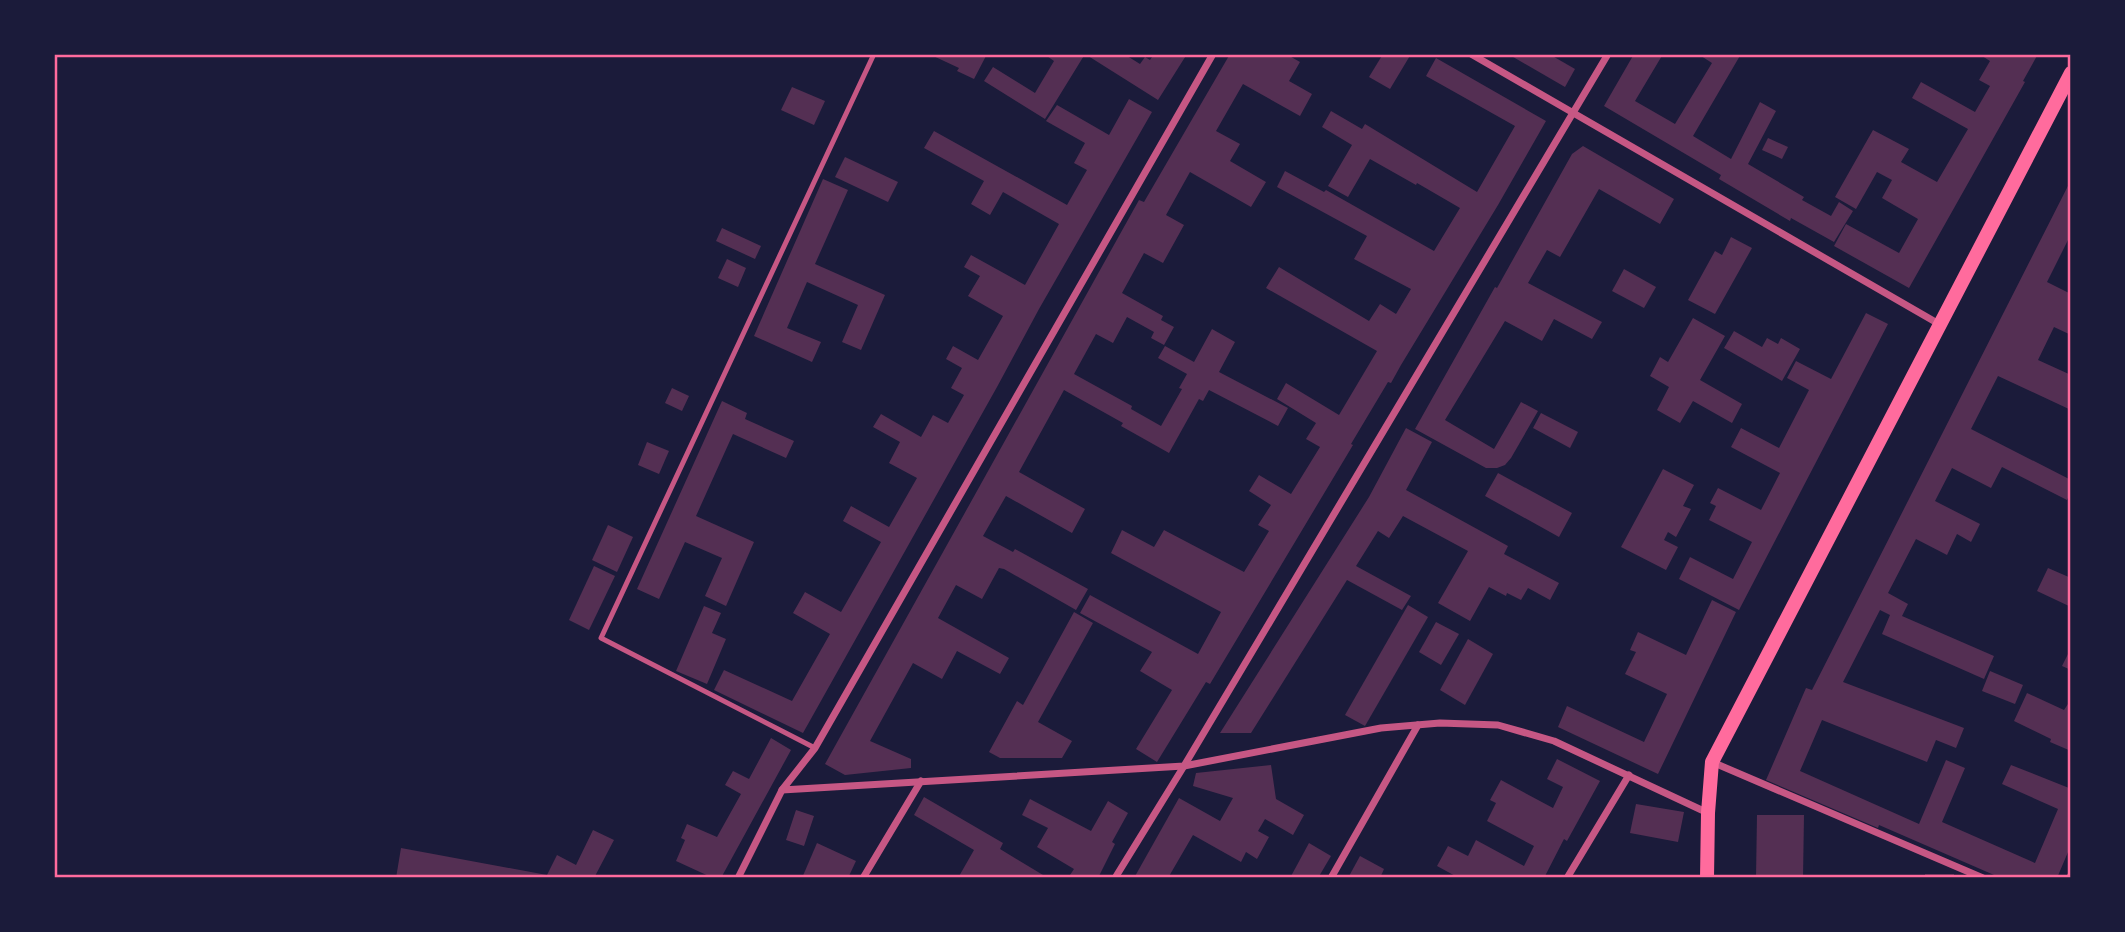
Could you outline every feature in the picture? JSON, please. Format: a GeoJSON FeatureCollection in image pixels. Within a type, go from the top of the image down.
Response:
{"type":"FeatureCollection","features":[{"type":"Feature","properties":{"kind":"main road"},"geometry":{"type":"LineString","coordinates":[[1707,878],[1712,762],[2071,73]]}},
{"type":"Feature","properties":{"kind":"street"},"geometry":{"type":"LineString","coordinates":[[738,878],[782,790],[815,748],[1213,54]]}},
{"type":"Feature","properties":{"kind":"street"},"geometry":{"type":"LineString","coordinates":[[1471,54],[1939,324]]}},
{"type":"Feature","properties":{"kind":"street"},"geometry":{"type":"LineString","coordinates":[[1115,878],[1608,54]]}},
{"type":"Feature","properties":{"kind":"street"},"geometry":{"type":"LineString","coordinates":[[782,790],[1184,766],[1381,728],[1440,723],[1498,725],[1554,741],[1708,813]]}},
{"type":"Feature","properties":{"kind":"street"},"geometry":{"type":"LineString","coordinates":[[1331,878],[1418,725]]}},
{"type":"Feature","properties":{"kind":"street"},"geometry":{"type":"LineString","coordinates":[[1712,762],[1966,874],[1983,878]]}},
{"type":"Feature","properties":{"kind":"street"},"geometry":{"type":"LineString","coordinates":[[1567,878],[1629,775]]}},
{"type":"Feature","properties":{"kind":"street"},"geometry":{"type":"LineString","coordinates":[[863,878],[920,781]]}},
{"type":"Feature","properties":{"kind":"lane"},"geometry":{"type":"LineString","coordinates":[[815,748],[601,638],[874,54]]}},
{"type":"Feature","properties":{"kind":"building"},"geometry":{"type":"Polygon","coordinates":[[[929,54],[987,54],[974,79],[957,71],[959,68],[929,54]]]}},
{"type":"Feature","properties":{"kind":"building"},"geometry":{"type":"Polygon","coordinates":[[[1044,54],[1085,54],[1045,119],[984,81],[993,67],[1035,93],[1054,61],[1044,54]]]}},
{"type":"Feature","properties":{"kind":"building"},"geometry":{"type":"Polygon","coordinates":[[[1085,54],[1124,54],[1140,64],[1145,57],[1150,60],[1154,54],[1187,54],[1158,100],[1085,54]]]}},
{"type":"Feature","properties":{"kind":"building"},"geometry":{"type":"Polygon","coordinates":[[[1230,54],[1286,54],[1300,62],[1289,81],[1312,94],[1300,116],[1243,84],[1216,131],[1240,144],[1230,161],[1266,182],[1251,207],[1190,172],[1166,215],[1184,225],[1163,263],[1144,253],[1122,293],[1163,316],[1161,320],[1174,327],[1164,345],[1151,338],[1154,332],[1127,317],[1113,343],[1096,334],[1074,374],[1132,406],[1131,409],[1161,426],[1182,389],[1179,388],[1187,374],[1158,358],[1165,346],[1194,362],[1212,329],[1235,342],[1219,372],[1288,408],[1278,426],[1209,390],[1203,401],[1199,399],[1169,453],[1064,390],[1019,472],[1085,509],[1072,533],[1006,496],[983,536],[1013,552],[1015,549],[1088,589],[1076,610],[1004,569],[999,568],[982,599],[956,585],[938,618],[1009,658],[1000,674],[957,651],[942,679],[913,663],[870,741],[911,759],[911,768],[845,775],[825,764],[1139,200],[1144,202],[1230,54]]]}},
{"type":"Feature","properties":{"kind":"building"},"geometry":{"type":"Polygon","coordinates":[[[1383,54],[1411,54],[1390,89],[1369,77],[1383,54]]]}},
{"type":"Feature","properties":{"kind":"building"},"geometry":{"type":"Polygon","coordinates":[[[1508,54],[1549,54],[1575,69],[1565,87],[1508,54]]]}},
{"type":"Feature","properties":{"kind":"building"},"geometry":{"type":"Polygon","coordinates":[[[1634,54],[1663,54],[1635,101],[1675,124],[1712,63],[1698,54],[1741,54],[1693,136],[1731,159],[1760,102],[1776,111],[1748,164],[1831,216],[1839,202],[1853,211],[1834,242],[1791,218],[1790,221],[1719,179],[1721,175],[1604,106],[1634,54]]]}},
{"type":"Feature","properties":{"kind":"building"},"geometry":{"type":"Polygon","coordinates":[[[1979,54],[2038,54],[2023,81],[2025,82],[1909,288],[1834,246],[1846,224],[1899,253],[1918,219],[1882,198],[1892,180],[1877,172],[1856,209],[1835,197],[1873,130],[1909,149],[1901,162],[1937,182],[1968,129],[1912,98],[1921,82],[1975,112],[1990,86],[1979,80],[1990,61],[1979,54]]]}},
{"type":"Feature","properties":{"kind":"building"},"geometry":{"type":"Polygon","coordinates":[[[1436,58],[1546,121],[1210,684],[1206,682],[1157,762],[1136,749],[1172,690],[1140,671],[1152,652],[1080,613],[1090,595],[1198,654],[1221,612],[1111,553],[1122,530],[1154,547],[1164,530],[1244,572],[1269,531],[1258,525],[1271,505],[1249,491],[1259,475],[1291,494],[1320,447],[1306,439],[1316,423],[1277,399],[1286,383],[1339,415],[1377,351],[1266,288],[1279,267],[1369,321],[1380,304],[1396,314],[1411,289],[1354,259],[1367,236],[1277,187],[1285,171],[1324,192],[1326,190],[1434,251],[1460,208],[1370,159],[1348,197],[1328,186],[1352,145],[1322,127],[1331,111],[1362,129],[1365,124],[1477,192],[1515,126],[1426,76],[1436,58]]]}},
{"type":"Feature","properties":{"kind":"building"},"geometry":{"type":"Polygon","coordinates":[[[792,87],[825,101],[814,125],[781,110],[792,87]]]}},
{"type":"Feature","properties":{"kind":"building"},"geometry":{"type":"Polygon","coordinates":[[[1129,99],[1152,112],[803,733],[714,690],[724,670],[792,701],[830,634],[793,613],[805,592],[841,612],[881,542],[843,521],[851,506],[889,527],[917,478],[889,463],[900,442],[873,427],[881,414],[921,437],[933,415],[948,423],[964,395],[951,388],[962,368],[946,359],[953,346],[978,360],[1003,316],[968,296],[980,276],[964,267],[971,255],[1025,285],[1059,224],[1003,192],[990,215],[971,204],[984,181],[924,148],[934,131],[1067,205],[1087,170],[1074,163],[1085,143],[1046,121],[1057,105],[1109,135],[1129,99]]]}},
{"type":"Feature","properties":{"kind":"building"},"geometry":{"type":"Polygon","coordinates":[[[1768,138],[1788,147],[1782,159],[1762,150],[1768,138]]]}},
{"type":"Feature","properties":{"kind":"building"},"geometry":{"type":"Polygon","coordinates":[[[1583,146],[1674,199],[1660,224],[1599,189],[1560,257],[1547,250],[1528,283],[1602,322],[1592,339],[1554,319],[1542,341],[1505,321],[1445,420],[1494,449],[1521,402],[1538,411],[1505,465],[1486,468],[1415,429],[1572,154],[1583,146]]]}},
{"type":"Feature","properties":{"kind":"building"},"geometry":{"type":"Polygon","coordinates":[[[845,157],[898,182],[888,202],[835,177],[845,157]]]}},
{"type":"Feature","properties":{"kind":"building"},"geometry":{"type":"Polygon","coordinates":[[[823,179],[848,190],[815,264],[885,295],[861,350],[842,342],[858,305],[807,282],[787,328],[821,342],[812,362],[754,336],[823,179]]]}},
{"type":"Feature","properties":{"kind":"building"},"geometry":{"type":"Polygon","coordinates":[[[2071,180],[2071,239],[2069,238],[2047,282],[2071,294],[2071,335],[2054,327],[2038,360],[2071,375],[2071,410],[1998,376],[1971,429],[2071,480],[2071,492],[2067,500],[2002,467],[1991,488],[1952,468],[1935,501],[1980,524],[1971,542],[1957,534],[1947,555],[1916,539],[1888,593],[1908,604],[1902,616],[1994,656],[1984,679],[1882,634],[1890,615],[1880,610],[1843,682],[1964,728],[1956,748],[1936,740],[1927,762],[1822,720],[1800,771],[1919,824],[1946,760],[1965,768],[1942,822],[2035,863],[2058,809],[2002,784],[2011,765],[2069,788],[2071,784],[2071,845],[2057,878],[2001,878],[1766,780],[1806,688],[1812,690],[2071,180]]]}},
{"type":"Feature","properties":{"kind":"building"},"geometry":{"type":"Polygon","coordinates":[[[722,228],[761,246],[755,259],[716,241],[722,228]]]}},
{"type":"Feature","properties":{"kind":"building"},"geometry":{"type":"Polygon","coordinates":[[[1731,237],[1752,248],[1715,314],[1688,300],[1715,251],[1722,255],[1731,237]]]}},
{"type":"Feature","properties":{"kind":"building"},"geometry":{"type":"Polygon","coordinates":[[[727,259],[746,268],[738,287],[718,278],[727,259]]]}},
{"type":"Feature","properties":{"kind":"building"},"geometry":{"type":"Polygon","coordinates":[[[1624,269],[1656,287],[1644,308],[1612,291],[1624,269]]]}},
{"type":"Feature","properties":{"kind":"building"},"geometry":{"type":"Polygon","coordinates":[[[1866,313],[1888,324],[1739,610],[1679,579],[1690,557],[1733,579],[1752,542],[1709,520],[1716,506],[1710,503],[1718,488],[1761,510],[1780,473],[1731,447],[1741,428],[1779,448],[1809,390],[1787,378],[1796,361],[1831,379],[1866,313]]]}},
{"type":"Feature","properties":{"kind":"building"},"geometry":{"type":"Polygon","coordinates":[[[1693,318],[1725,336],[1700,380],[1742,404],[1732,423],[1693,401],[1680,423],[1657,410],[1669,387],[1650,376],[1660,357],[1668,362],[1693,318]]]}},
{"type":"Feature","properties":{"kind":"building"},"geometry":{"type":"Polygon","coordinates":[[[1734,331],[1762,347],[1767,338],[1778,344],[1781,338],[1800,349],[1782,381],[1724,348],[1734,331]]]}},
{"type":"Feature","properties":{"kind":"building"},"geometry":{"type":"Polygon","coordinates":[[[672,388],[689,396],[682,411],[665,403],[672,388]]]}},
{"type":"Feature","properties":{"kind":"building"},"geometry":{"type":"Polygon","coordinates":[[[722,401],[747,413],[745,419],[794,441],[786,458],[733,434],[696,516],[754,542],[726,606],[705,596],[722,558],[685,542],[659,599],[637,589],[722,401]]]}},
{"type":"Feature","properties":{"kind":"building"},"geometry":{"type":"Polygon","coordinates":[[[1541,413],[1578,432],[1570,448],[1533,428],[1541,413]]]}},
{"type":"Feature","properties":{"kind":"building"},"geometry":{"type":"Polygon","coordinates":[[[1406,428],[1432,442],[1406,490],[1508,546],[1504,554],[1559,583],[1550,600],[1528,588],[1521,600],[1489,587],[1470,621],[1438,603],[1468,551],[1403,516],[1389,538],[1378,531],[1356,566],[1411,596],[1402,610],[1347,580],[1251,733],[1220,733],[1369,497],[1406,428]]]}},
{"type":"Feature","properties":{"kind":"building"},"geometry":{"type":"Polygon","coordinates":[[[647,442],[669,451],[659,474],[638,465],[647,442]]]}},
{"type":"Feature","properties":{"kind":"building"},"geometry":{"type":"Polygon","coordinates":[[[1663,469],[1694,485],[1683,506],[1691,509],[1676,537],[1668,532],[1664,540],[1678,547],[1666,570],[1621,547],[1663,469]]]}},
{"type":"Feature","properties":{"kind":"building"},"geometry":{"type":"Polygon","coordinates":[[[1498,473],[1572,513],[1559,537],[1485,496],[1498,473]]]}},
{"type":"Feature","properties":{"kind":"building"},"geometry":{"type":"Polygon","coordinates":[[[608,525],[633,537],[617,572],[592,560],[608,525]]]}},
{"type":"Feature","properties":{"kind":"building"},"geometry":{"type":"Polygon","coordinates":[[[594,566],[615,576],[589,630],[569,620],[594,566]]]}},
{"type":"Feature","properties":{"kind":"building"},"geometry":{"type":"Polygon","coordinates":[[[2048,568],[2071,578],[2071,607],[2037,591],[2048,568]]]}},
{"type":"Feature","properties":{"kind":"building"},"geometry":{"type":"Polygon","coordinates":[[[1712,600],[1736,612],[1658,774],[1558,727],[1567,706],[1644,742],[1667,694],[1625,674],[1636,652],[1630,650],[1638,632],[1686,655],[1712,600]]]}},
{"type":"Feature","properties":{"kind":"building"},"geometry":{"type":"Polygon","coordinates":[[[1408,605],[1428,617],[1365,726],[1345,715],[1408,605]]]}},
{"type":"Feature","properties":{"kind":"building"},"geometry":{"type":"Polygon","coordinates":[[[704,606],[721,613],[712,633],[726,639],[707,684],[676,671],[704,606]]]}},
{"type":"Feature","properties":{"kind":"building"},"geometry":{"type":"Polygon","coordinates":[[[1074,612],[1093,623],[1038,722],[1072,741],[1062,758],[1000,758],[989,752],[1017,701],[1023,705],[1074,612]]]}},
{"type":"Feature","properties":{"kind":"building"},"geometry":{"type":"Polygon","coordinates":[[[1436,622],[1459,634],[1441,665],[1419,652],[1436,622]]]}},
{"type":"Feature","properties":{"kind":"building"},"geometry":{"type":"Polygon","coordinates":[[[1468,639],[1493,654],[1465,705],[1440,690],[1468,639]]]}},
{"type":"Feature","properties":{"kind":"building"},"geometry":{"type":"Polygon","coordinates":[[[2071,648],[2071,670],[2062,666],[2071,648]]]}},
{"type":"Feature","properties":{"kind":"building"},"geometry":{"type":"Polygon","coordinates":[[[1990,671],[2023,685],[2015,704],[1982,691],[1990,671]]]}},
{"type":"Feature","properties":{"kind":"building"},"geometry":{"type":"Polygon","coordinates":[[[2027,693],[2064,710],[2068,704],[2071,705],[2071,751],[2014,721],[2027,693]]]}},
{"type":"Feature","properties":{"kind":"building"},"geometry":{"type":"Polygon","coordinates":[[[771,738],[791,750],[721,878],[713,878],[676,861],[685,840],[681,838],[687,824],[717,837],[741,794],[725,785],[733,771],[749,779],[771,738]]]}},
{"type":"Feature","properties":{"kind":"building"},"geometry":{"type":"Polygon","coordinates":[[[1557,759],[1600,781],[1567,841],[1564,839],[1544,878],[1459,878],[1437,866],[1448,846],[1468,856],[1476,840],[1524,866],[1534,846],[1487,821],[1496,803],[1490,800],[1501,780],[1553,808],[1563,787],[1547,779],[1557,759]]]}},
{"type":"Feature","properties":{"kind":"building"},"geometry":{"type":"Polygon","coordinates":[[[1271,765],[1276,799],[1304,815],[1293,835],[1265,819],[1258,831],[1269,837],[1257,859],[1246,852],[1241,862],[1193,835],[1168,878],[1134,878],[1179,798],[1220,821],[1233,798],[1193,786],[1196,773],[1271,765]]]}},
{"type":"Feature","properties":{"kind":"building"},"geometry":{"type":"Polygon","coordinates":[[[924,797],[1003,843],[1000,849],[1048,878],[958,878],[974,850],[914,815],[924,797]]]}},
{"type":"Feature","properties":{"kind":"building"},"geometry":{"type":"Polygon","coordinates":[[[1030,799],[1091,831],[1108,801],[1128,813],[1112,842],[1115,844],[1098,878],[1068,878],[1074,869],[1037,847],[1048,828],[1022,815],[1030,799]]]}},
{"type":"Feature","properties":{"kind":"building"},"geometry":{"type":"Polygon","coordinates":[[[1636,804],[1684,812],[1678,842],[1630,833],[1636,804]]]}},
{"type":"Feature","properties":{"kind":"building"},"geometry":{"type":"Polygon","coordinates":[[[796,810],[814,816],[804,846],[786,840],[796,810]]]}},
{"type":"Feature","properties":{"kind":"building"},"geometry":{"type":"Polygon","coordinates":[[[1757,815],[1804,815],[1803,878],[1756,878],[1757,815]]]}},
{"type":"Feature","properties":{"kind":"building"},"geometry":{"type":"Polygon","coordinates":[[[593,830],[614,840],[594,878],[396,878],[401,848],[547,875],[557,855],[576,865],[593,830]]]}},
{"type":"Feature","properties":{"kind":"building"},"geometry":{"type":"Polygon","coordinates":[[[817,843],[856,861],[848,878],[802,878],[817,843]]]}},
{"type":"Feature","properties":{"kind":"building"},"geometry":{"type":"Polygon","coordinates":[[[1309,843],[1331,856],[1318,878],[1290,878],[1309,843]]]}},
{"type":"Feature","properties":{"kind":"building"},"geometry":{"type":"Polygon","coordinates":[[[1360,856],[1384,869],[1380,878],[1348,878],[1360,856]]]}},
{"type":"Feature","properties":{"kind":"building"},"geometry":{"type":"Polygon","coordinates":[[[1925,874],[1954,874],[1954,878],[1925,878],[1925,874]]]}}]}
